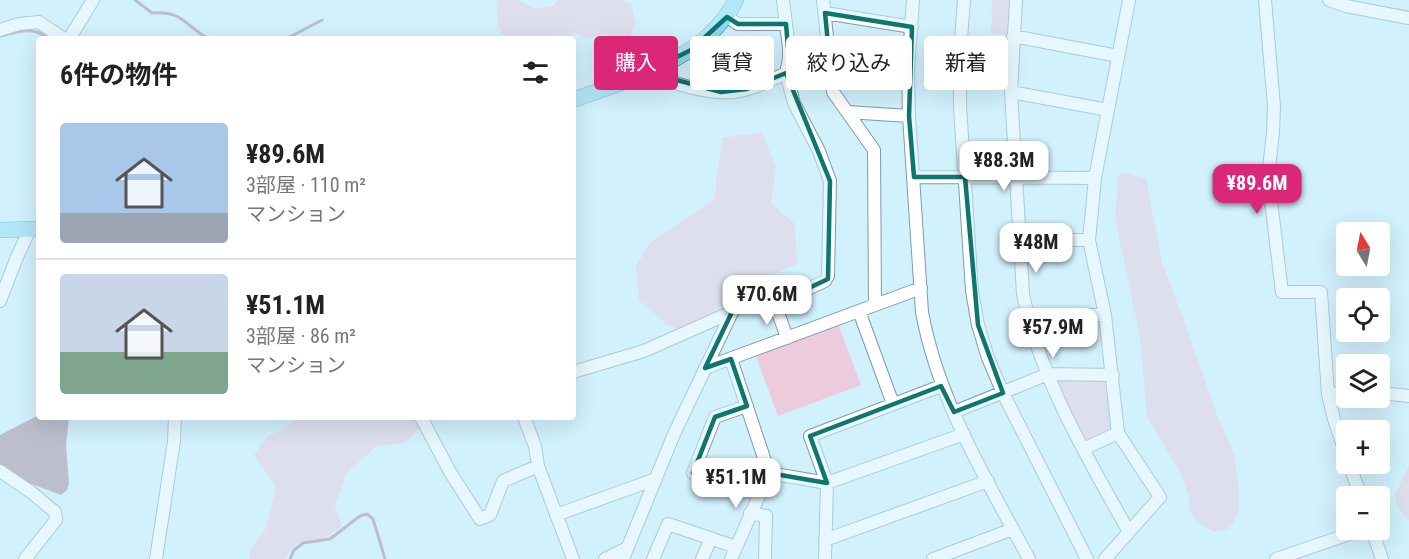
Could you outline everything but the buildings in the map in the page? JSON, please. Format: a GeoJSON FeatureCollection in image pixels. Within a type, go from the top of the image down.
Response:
{"type":"FeatureCollection","features":[{"type":"Feature","properties":{"kind":"main road"},"geometry":{"type":"LineString","coordinates":[[678,56],[691,50],[727,17],[736,0]]}},
{"type":"Feature","properties":{"kind":"main road"},"geometry":{"type":"LineString","coordinates":[[576,99],[599,90]]}},
{"type":"Feature","properties":{"kind":"main road"},"geometry":{"type":"LineString","coordinates":[[0,230],[35,229]]}},
{"type":"Feature","properties":{"kind":"street"},"geometry":{"type":"LineString","coordinates":[[71,36],[93,0]]}},
{"type":"Feature","properties":{"kind":"street"},"geometry":{"type":"LineString","coordinates":[[783,0],[787,36]]}},
{"type":"Feature","properties":{"kind":"street"},"geometry":{"type":"LineString","coordinates":[[823,0],[827,36]]}},
{"type":"Feature","properties":{"kind":"street"},"geometry":{"type":"LineString","coordinates":[[911,36],[913,0]]}},
{"type":"Feature","properties":{"kind":"street"},"geometry":{"type":"LineString","coordinates":[[964,0],[959,88],[972,291],[978,325],[988,358],[1003,393],[1087,559]]}},
{"type":"Feature","properties":{"kind":"street"},"geometry":{"type":"LineString","coordinates":[[1016,0],[1011,92],[1019,240],[1027,315],[1032,335],[1048,374],[1083,449],[1129,532]]}},
{"type":"Feature","properties":{"kind":"street"},"geometry":{"type":"LineString","coordinates":[[1105,559],[1160,497],[1118,433],[1105,315],[1089,240],[1095,178],[1127,0]]}},
{"type":"Feature","properties":{"kind":"street"},"geometry":{"type":"LineString","coordinates":[[1265,0],[1274,106],[1268,176],[1281,290],[1321,292],[1325,370],[1336,425]]}},
{"type":"Feature","properties":{"kind":"street"},"geometry":{"type":"LineString","coordinates":[[1329,0],[1346,6],[1409,18]]}},
{"type":"Feature","properties":{"kind":"street"},"geometry":{"type":"LineString","coordinates":[[825,13],[912,27]]}},
{"type":"Feature","properties":{"kind":"street"},"geometry":{"type":"LineString","coordinates":[[727,17],[738,24],[786,24]]}},
{"type":"Feature","properties":{"kind":"street"},"geometry":{"type":"LineString","coordinates":[[0,30],[19,24],[39,22],[60,36]]}},
{"type":"Feature","properties":{"kind":"street"},"geometry":{"type":"LineString","coordinates":[[1013,36],[1118,56]]}},
{"type":"Feature","properties":{"kind":"street"},"geometry":{"type":"LineString","coordinates":[[678,83],[721,92],[747,89],[786,74]]}},
{"type":"Feature","properties":{"kind":"street"},"geometry":{"type":"LineString","coordinates":[[605,559],[625,554],[705,368],[735,306],[775,304],[825,281],[828,276],[830,181],[819,151],[794,103],[790,90]]}},
{"type":"Feature","properties":{"kind":"street"},"geometry":{"type":"LineString","coordinates":[[833,90],[874,150],[875,305]]}},
{"type":"Feature","properties":{"kind":"street"},"geometry":{"type":"LineString","coordinates":[[908,90],[922,312],[927,340],[941,386],[1029,559]]}},
{"type":"Feature","properties":{"kind":"street"},"geometry":{"type":"LineString","coordinates":[[1011,92],[1108,110]]}},
{"type":"Feature","properties":{"kind":"street"},"geometry":{"type":"LineString","coordinates":[[846,112],[909,116]]}},
{"type":"Feature","properties":{"kind":"street"},"geometry":{"type":"LineString","coordinates":[[914,177],[1095,178]]}},
{"type":"Feature","properties":{"kind":"street"},"geometry":{"type":"LineString","coordinates":[[0,301],[17,257],[35,229]]}},
{"type":"Feature","properties":{"kind":"street"},"geometry":{"type":"LineString","coordinates":[[1019,240],[1089,240]]}},
{"type":"Feature","properties":{"kind":"street"},"geometry":{"type":"LineString","coordinates":[[705,368],[921,288]]}},
{"type":"Feature","properties":{"kind":"street"},"geometry":{"type":"LineString","coordinates":[[775,304],[787,338]]}},
{"type":"Feature","properties":{"kind":"street"},"geometry":{"type":"LineString","coordinates":[[860,311],[893,404]]}},
{"type":"Feature","properties":{"kind":"street"},"geometry":{"type":"LineString","coordinates":[[576,371],[644,351],[725,315],[730,315]]}},
{"type":"Feature","properties":{"kind":"street"},"geometry":{"type":"LineString","coordinates":[[1027,315],[1105,315]]}},
{"type":"Feature","properties":{"kind":"street"},"geometry":{"type":"LineString","coordinates":[[731,359],[769,473],[731,559]]}},
{"type":"Feature","properties":{"kind":"street"},"geometry":{"type":"LineString","coordinates":[[954,412],[1048,374],[1113,375]]}},
{"type":"Feature","properties":{"kind":"street"},"geometry":{"type":"LineString","coordinates":[[825,559],[827,483],[810,436],[941,386]]}},
{"type":"Feature","properties":{"kind":"street"},"geometry":{"type":"LineString","coordinates":[[1328,394],[1336,394]]}},
{"type":"Feature","properties":{"kind":"street"},"geometry":{"type":"LineString","coordinates":[[1390,394],[1409,396]]}},
{"type":"Feature","properties":{"kind":"street"},"geometry":{"type":"LineString","coordinates":[[747,406],[715,417],[693,474],[758,494]]}},
{"type":"Feature","properties":{"kind":"street"},"geometry":{"type":"LineString","coordinates":[[156,559],[174,441],[175,420]]}},
{"type":"Feature","properties":{"kind":"street"},"geometry":{"type":"LineString","coordinates":[[423,420],[450,472],[480,519],[490,515],[503,481],[538,466]]}},
{"type":"Feature","properties":{"kind":"street"},"geometry":{"type":"LineString","coordinates":[[525,420],[535,446],[538,466],[573,559]]}},
{"type":"Feature","properties":{"kind":"street"},"geometry":{"type":"LineString","coordinates":[[1083,449],[1118,433]]}},
{"type":"Feature","properties":{"kind":"street"},"geometry":{"type":"LineString","coordinates":[[769,473],[827,483],[964,434]]}},
{"type":"Feature","properties":{"kind":"street"},"geometry":{"type":"LineString","coordinates":[[0,471],[55,512],[56,520],[25,559]]}},
{"type":"Feature","properties":{"kind":"street"},"geometry":{"type":"LineString","coordinates":[[556,515],[656,479]]}},
{"type":"Feature","properties":{"kind":"street"},"geometry":{"type":"LineString","coordinates":[[825,540],[988,481]]}},
{"type":"Feature","properties":{"kind":"street"},"geometry":{"type":"LineString","coordinates":[[750,513],[766,516],[765,559]]}},
{"type":"Feature","properties":{"kind":"street"},"geometry":{"type":"LineString","coordinates":[[653,559],[668,524],[736,547]]}},
{"type":"Feature","properties":{"kind":"street"},"geometry":{"type":"LineString","coordinates":[[933,559],[1013,529]]}},
{"type":"Feature","properties":{"kind":"street"},"geometry":{"type":"LineString","coordinates":[[702,559],[711,538]]}},
{"type":"Feature","properties":{"kind":"street"},"geometry":{"type":"LineString","coordinates":[[1276,559],[1336,539]]}},
{"type":"Feature","properties":{"kind":"street"},"geometry":{"type":"LineString","coordinates":[[1375,540],[1382,559]]}},
{"type":"Feature","properties":{"kind":"highlighted area"},"geometry":{"type":"Polygon","coordinates":[[[825,13],[912,27],[909,116],[914,177],[965,177],[978,325],[1003,393],[954,412],[941,386],[810,436],[827,483],[769,473],[758,494],[693,473],[715,417],[747,406],[731,359],[705,368],[734,308],[775,304],[828,279],[830,181],[786,73],[747,89],[721,92],[647,72],[691,50],[727,17],[738,24],[786,24],[789,59],[830,63],[825,13]]]}},
{"type":"Feature","properties":{"kind":"shaded area"},"geometry":{"type":"Polygon","coordinates":[[[496,0],[519,0],[535,9],[552,6],[559,0],[621,0],[631,3],[636,22],[630,36],[606,34],[587,38],[574,33],[569,36],[503,36],[498,25],[496,0]]]}},
{"type":"Feature","properties":{"kind":"shaded area"},"geometry":{"type":"Polygon","coordinates":[[[992,0],[1012,0],[1009,35],[991,34],[992,0]]]}},
{"type":"Feature","properties":{"kind":"shaded area"},"geometry":{"type":"Polygon","coordinates":[[[762,132],[776,168],[771,203],[795,224],[797,264],[740,289],[715,312],[680,331],[666,324],[639,300],[636,266],[649,244],[714,199],[722,138],[762,132]]]}},
{"type":"Feature","properties":{"kind":"shaded area"},"geometry":{"type":"Polygon","coordinates":[[[1125,172],[1146,179],[1162,262],[1218,418],[1234,453],[1239,488],[1239,510],[1234,521],[1226,530],[1215,532],[1203,526],[1195,518],[1189,509],[1189,497],[1180,472],[1147,417],[1140,336],[1115,219],[1118,176],[1125,172]]]}},
{"type":"Feature","properties":{"kind":"shaded area"},"geometry":{"type":"Polygon","coordinates":[[[838,324],[861,385],[778,416],[755,354],[838,324]]]}},
{"type":"Feature","properties":{"kind":"shaded area"},"geometry":{"type":"Polygon","coordinates":[[[1058,379],[1107,379],[1111,430],[1083,443],[1056,383],[1058,379]]]}},
{"type":"Feature","properties":{"kind":"shaded area"},"geometry":{"type":"Polygon","coordinates":[[[36,417],[36,420],[69,420],[66,445],[69,483],[67,490],[61,495],[29,483],[0,465],[0,435],[36,417]]]}},
{"type":"Feature","properties":{"kind":"shaded area"},"geometry":{"type":"Polygon","coordinates":[[[293,420],[416,420],[420,428],[405,443],[377,446],[347,473],[335,506],[342,526],[325,538],[296,544],[284,559],[249,559],[250,551],[266,528],[276,487],[254,455],[267,437],[285,429],[293,420]]]}},
{"type":"Feature","properties":{"kind":"shaded area"},"geometry":{"type":"Polygon","coordinates":[[[1409,465],[1409,521],[1397,506],[1395,495],[1409,465]]]}},
{"type":"Feature","properties":{"kind":"waterway"},"geometry":{"type":"LineString","coordinates":[[135,0],[152,13],[171,14],[184,20],[204,36]]}},
{"type":"Feature","properties":{"kind":"waterway"},"geometry":{"type":"LineString","coordinates":[[292,36],[322,20]]}},
{"type":"Feature","properties":{"kind":"waterway"},"geometry":{"type":"LineString","coordinates":[[0,36],[31,31],[44,36]]}},
{"type":"Feature","properties":{"kind":"waterway"},"geometry":{"type":"LineString","coordinates":[[290,559],[294,550],[303,543],[330,539],[360,516],[367,514],[373,519],[385,559]]}}]}
